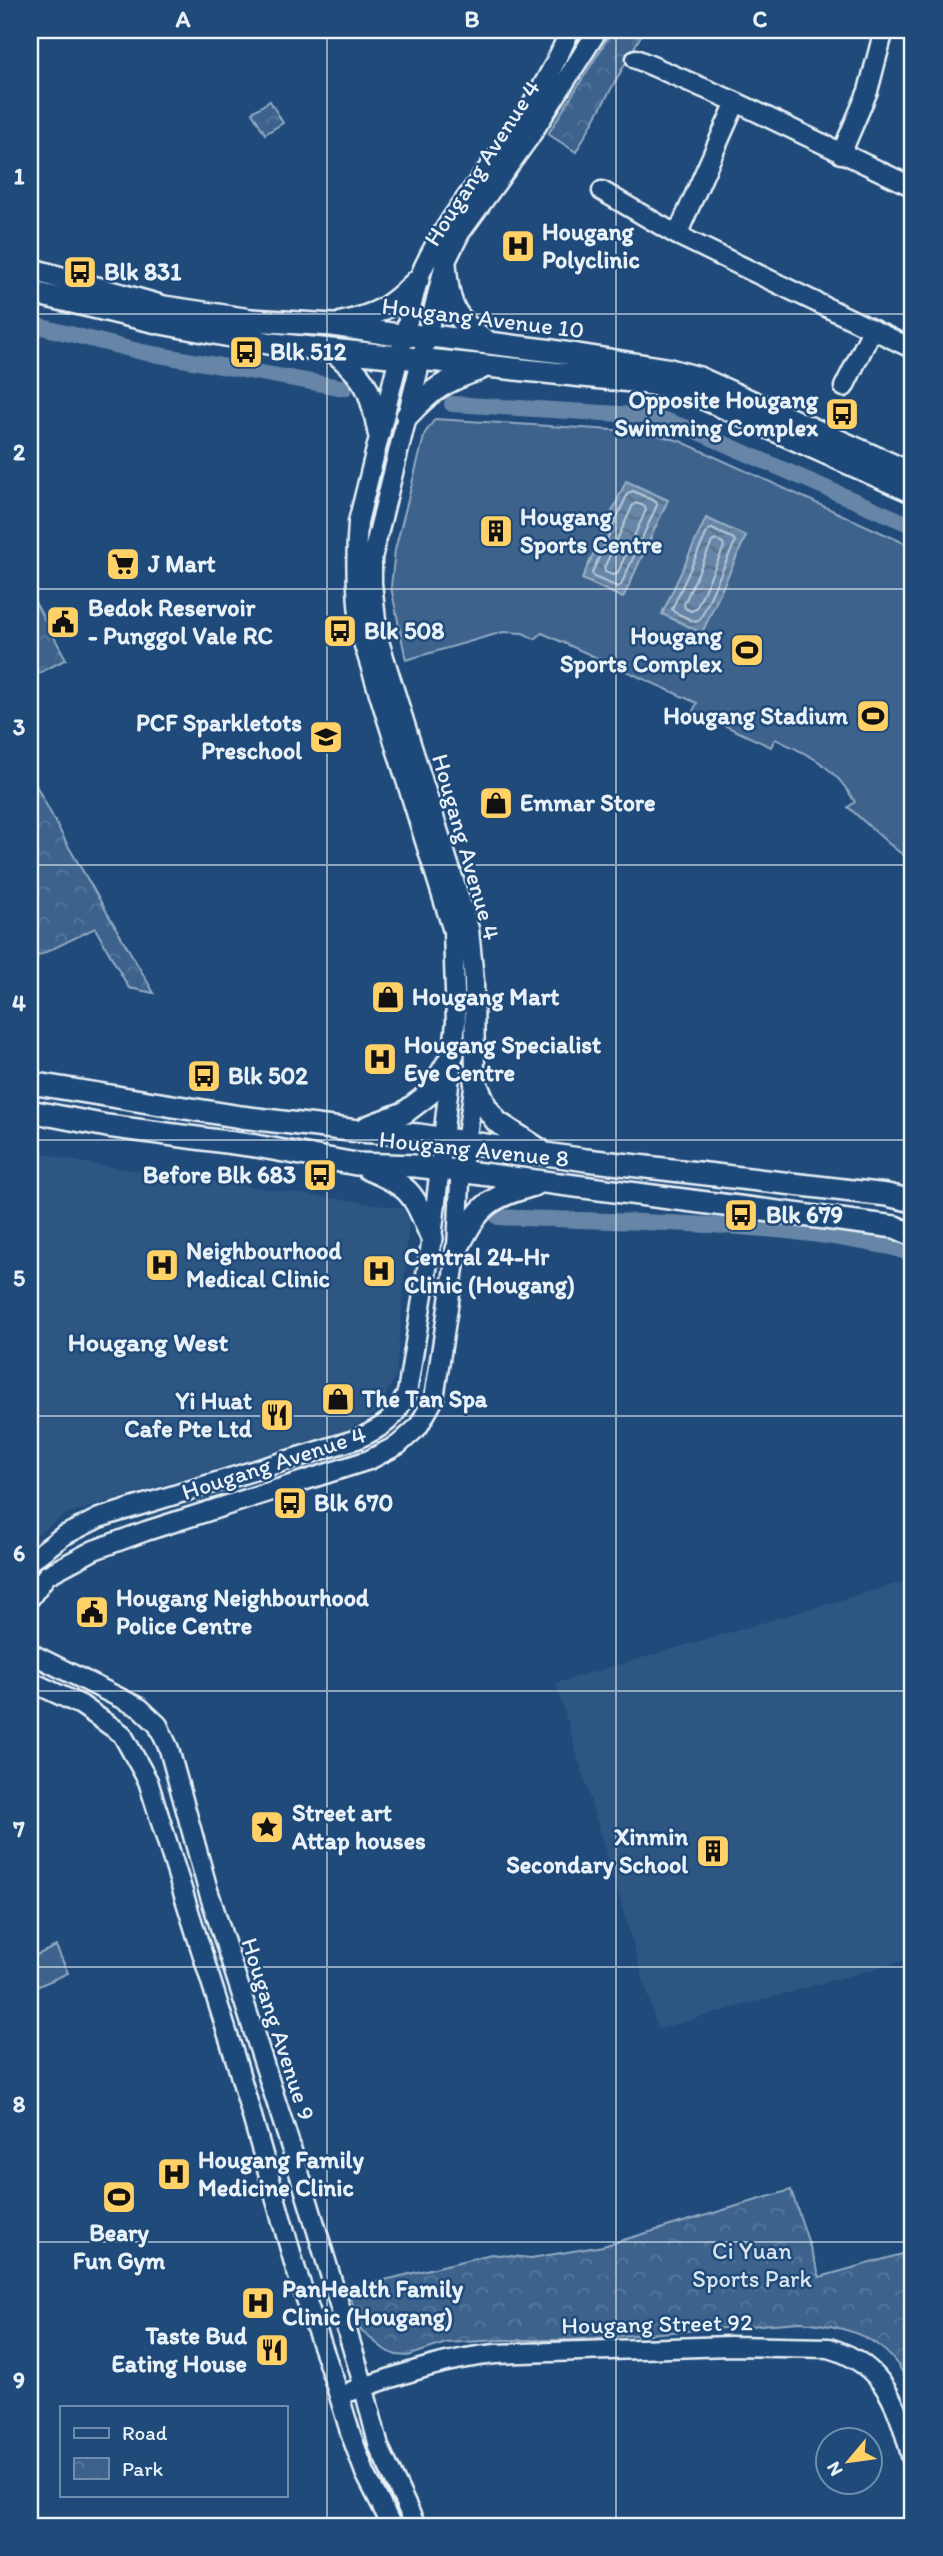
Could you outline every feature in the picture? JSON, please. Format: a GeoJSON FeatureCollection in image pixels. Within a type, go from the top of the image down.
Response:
{"type":"FeatureCollection","features":[{"type":"Feature","properties":{"kind":"main road"},"geometry":{"type":"LineString","coordinates":[[444,263],[452,309],[470,330],[491,343]]}},
{"type":"Feature","properties":{"kind":"main road","name":"Hougang Avenue 10"},"geometry":{"type":"LineString","coordinates":[[30,269],[164,307],[251,320],[333,325],[491,343],[666,369],[699,379],[913,474]]}},
{"type":"Feature","properties":{"kind":"main road"},"geometry":{"type":"LineString","coordinates":[[333,325],[374,314],[397,301],[418,280]]}},
{"type":"Feature","properties":{"kind":"main road","name":"Hougang Avenue 10"},"geometry":{"type":"LineString","coordinates":[[30,292],[161,323],[273,344],[642,382],[690,391],[913,492]]}},
{"type":"Feature","properties":{"kind":"main road"},"geometry":{"type":"LineString","coordinates":[[332,350],[360,375],[373,398],[379,433]]}},
{"type":"Feature","properties":{"kind":"main road"},"geometry":{"type":"LineString","coordinates":[[407,416],[428,393],[444,383],[488,366]]}},
{"type":"Feature","properties":{"kind":"main road"},"geometry":{"type":"LineString","coordinates":[[358,1130],[404,1113],[429,1094],[453,1054]]}},
{"type":"Feature","properties":{"kind":"main road"},"geometry":{"type":"LineString","coordinates":[[475,1081],[486,1107],[497,1122],[545,1153]]}},
{"type":"Feature","properties":{"kind":"main road","name":"Hougang Avenue 8"},"geometry":{"type":"LineString","coordinates":[[30,1083],[241,1117],[443,1138],[887,1195],[913,1201]]}},
{"type":"Feature","properties":{"kind":"main road","name":"Hougang Avenue 8"},"geometry":{"type":"LineString","coordinates":[[30,1111],[107,1126],[256,1146],[356,1164],[451,1170],[895,1227],[913,1235]]}},
{"type":"Feature","properties":{"kind":"main road"},"geometry":{"type":"LineString","coordinates":[[356,1164],[393,1179],[414,1196],[432,1238]]}},
{"type":"Feature","properties":{"kind":"main road"},"geometry":{"type":"LineString","coordinates":[[457,1249],[472,1220],[485,1204],[507,1192],[542,1182]]}},
{"type":"Feature","properties":{"kind":"street","name":"Hougang Avenue 4"},"geometry":{"type":"LineString","coordinates":[[30,1598],[47,1575],[94,1550],[369,1460],[398,1445],[418,1427],[434,1399],[457,1249],[451,1170],[443,1138],[456,1022],[453,931],[378,638],[372,558],[421,360],[414,336],[418,280],[436,239],[516,129],[570,30]]}},
{"type":"Feature","properties":{"kind":"street"},"geometry":{"type":"LineString","coordinates":[[841,153],[868,91],[884,30]]}},
{"type":"Feature","properties":{"kind":"street","name":"Hougang Avenue 4"},"geometry":{"type":"LineString","coordinates":[[30,1561],[63,1536],[99,1518],[357,1439],[382,1428],[398,1411],[407,1392],[432,1238],[451,1170],[466,1143],[475,1081],[474,981],[469,929],[362,639],[357,609],[355,557],[358,522],[398,357],[414,336],[444,263],[460,233],[529,138],[590,32]]}},
{"type":"Feature","properties":{"kind":"street"},"geometry":{"type":"LineString","coordinates":[[636,59],[736,102],[913,187]]}},
{"type":"Feature","properties":{"kind":"street"},"geometry":{"type":"LineString","coordinates":[[677,235],[736,102]]}},
{"type":"Feature","properties":{"kind":"street"},"geometry":{"type":"LineString","coordinates":[[603,191],[677,235],[913,349]]}},
{"type":"Feature","properties":{"kind":"street"},"geometry":{"type":"LineString","coordinates":[[845,387],[872,330]]}},
{"type":"Feature","properties":{"kind":"street"},"geometry":{"type":"LineString","coordinates":[[30,1643],[36,1656]]}},
{"type":"Feature","properties":{"kind":"street","name":"Hougang Avenue 9"},"geometry":{"type":"LineString","coordinates":[[36,1656],[140,1708],[158,1725],[169,1749],[208,1890],[304,2188],[379,2447],[416,2526]]}},
{"type":"Feature","properties":{"kind":"street","name":"Hougang Avenue 9"},"geometry":{"type":"LineString","coordinates":[[30,1681],[38,1691],[81,1705],[122,1734],[148,1781],[237,2064],[296,2270],[365,2473],[392,2526]]}},
{"type":"Feature","properties":{"kind":"street","name":"Hougang Street 92"},"geometry":{"type":"LineString","coordinates":[[339,2396],[470,2356],[512,2352],[729,2346],[830,2348],[859,2360],[883,2383],[901,2417],[913,2463]]}},
{"type":"Feature","properties":{"kind":"shaded area"},"geometry":{"type":"Polygon","coordinates":[[[30,1150],[84,1163],[402,1208],[409,1220],[396,1376],[375,1413],[347,1430],[67,1514],[30,1539],[30,1150]]]}},
{"type":"Feature","properties":{"kind":"shaded area"},"geometry":{"type":"Polygon","coordinates":[[[913,1579],[913,1958],[658,2029],[556,1683],[913,1579]]]}},
{"type":"Feature","properties":{"kind":"green space"},"geometry":{"type":"Polygon","coordinates":[[[613,30],[644,30],[576,152],[548,134],[613,30]]]}},
{"type":"Feature","properties":{"kind":"green space"},"geometry":{"type":"Polygon","coordinates":[[[270,101],[283,123],[265,134],[252,112],[270,101]]]}},
{"type":"Feature","properties":{"kind":"green space","name":"Hougang Sports Complex"},"geometry":{"type":"Polygon","coordinates":[[[435,419],[646,432],[680,441],[913,547],[913,863],[848,807],[855,802],[839,779],[821,763],[775,739],[771,747],[693,711],[697,703],[542,633],[535,639],[523,633],[503,632],[406,660],[391,587],[395,550],[425,433],[435,419]]]}},
{"type":"Feature","properties":{"kind":"green space"},"geometry":{"type":"Polygon","coordinates":[[[30,593],[66,659],[30,678],[30,593]]]}},
{"type":"Feature","properties":{"kind":"green space"},"geometry":{"type":"Polygon","coordinates":[[[30,774],[67,844],[154,993],[129,988],[95,928],[30,960],[30,774]]]}},
{"type":"Feature","properties":{"kind":"green space"},"geometry":{"type":"Polygon","coordinates":[[[56,1946],[68,1973],[30,1990],[30,1958],[56,1946]]]}},
{"type":"Feature","properties":{"kind":"green space","name":"Ci Yuan Sports Park"},"geometry":{"type":"Polygon","coordinates":[[[791,2190],[820,2277],[913,2251],[913,2398],[896,2363],[885,2350],[871,2340],[838,2328],[800,2322],[571,2340],[446,2343],[408,2356],[396,2355],[361,2331],[348,2289],[491,2254],[531,2258],[603,2246],[791,2190]]]}},
{"type":"Feature","properties":{"kind":"water"},"geometry":{"type":"Polygon","coordinates":[[[626,481],[668,500],[623,598],[582,579],[626,481]]]}},
{"type":"Feature","properties":{"kind":"water"},"geometry":{"type":"Polygon","coordinates":[[[706,518],[746,536],[702,633],[662,614],[706,518]]]}},
{"type":"Feature","properties":{"kind":"waterway"},"geometry":{"type":"LineString","coordinates":[[30,324],[142,352],[345,388]]}},
{"type":"Feature","properties":{"kind":"waterway"},"geometry":{"type":"LineString","coordinates":[[452,404],[653,416],[693,430],[913,526]]}},
{"type":"Feature","properties":{"kind":"waterway"},"geometry":{"type":"LineString","coordinates":[[498,1217],[772,1230],[882,1245],[913,1256]]}},
{"type":"Feature","properties":{"kind":"place","name":"Hougang Polyclinic"},"geometry":{"type":"Point","coordinates":[518,246]}},
{"type":"Feature","properties":{"kind":"place","name":"Blk 831"},"geometry":{"type":"Point","coordinates":[80,272]}},
{"type":"Feature","properties":{"kind":"place","name":"Blk 512"},"geometry":{"type":"Point","coordinates":[246,352]}},
{"type":"Feature","properties":{"kind":"place","name":"Opposite Hougang Swimming Complex"},"geometry":{"type":"Point","coordinates":[842,414]}},
{"type":"Feature","properties":{"kind":"place","name":"Hougang Sports Centre"},"geometry":{"type":"Point","coordinates":[496,531]}},
{"type":"Feature","properties":{"kind":"place","name":"J Mart"},"geometry":{"type":"Point","coordinates":[123,564]}},
{"type":"Feature","properties":{"kind":"place","name":"Bedok Reservoir - Punggol Vale RC"},"geometry":{"type":"Point","coordinates":[63,622]}},
{"type":"Feature","properties":{"kind":"place","name":"Blk 508"},"geometry":{"type":"Point","coordinates":[340,631]}},
{"type":"Feature","properties":{"kind":"place","name":"Hougang Sports Complex"},"geometry":{"type":"Point","coordinates":[747,650]}},
{"type":"Feature","properties":{"kind":"place","name":"Hougang Stadium"},"geometry":{"type":"Point","coordinates":[873,716]}},
{"type":"Feature","properties":{"kind":"place","name":"PCF Sparkletots Preschool"},"geometry":{"type":"Point","coordinates":[326,737]}},
{"type":"Feature","properties":{"kind":"place","name":"Emmar Store"},"geometry":{"type":"Point","coordinates":[496,803]}},
{"type":"Feature","properties":{"kind":"place","name":"Hougang Mart"},"geometry":{"type":"Point","coordinates":[388,997]}},
{"type":"Feature","properties":{"kind":"place","name":"Hougang Specialist Eye Centre"},"geometry":{"type":"Point","coordinates":[380,1059]}},
{"type":"Feature","properties":{"kind":"place","name":"Blk 502"},"geometry":{"type":"Point","coordinates":[204,1076]}},
{"type":"Feature","properties":{"kind":"place","name":"Before Blk 683"},"geometry":{"type":"Point","coordinates":[320,1175]}},
{"type":"Feature","properties":{"kind":"place","name":"Blk 679"},"geometry":{"type":"Point","coordinates":[741,1215]}},
{"type":"Feature","properties":{"kind":"place","name":"Neighbourhood Medical Clinic"},"geometry":{"type":"Point","coordinates":[162,1265]}},
{"type":"Feature","properties":{"kind":"place","name":"Central 24-Hr Clinic (Hougang)"},"geometry":{"type":"Point","coordinates":[379,1271]}},
{"type":"Feature","properties":{"kind":"place","name":"The Tan Spa"},"geometry":{"type":"Point","coordinates":[338,1399]}},
{"type":"Feature","properties":{"kind":"place","name":"Yi Huat Cafe Pte Ltd"},"geometry":{"type":"Point","coordinates":[277,1415]}},
{"type":"Feature","properties":{"kind":"place","name":"Blk 670"},"geometry":{"type":"Point","coordinates":[290,1503]}},
{"type":"Feature","properties":{"kind":"place","name":"Hougang Neighbourhood Police Centre"},"geometry":{"type":"Point","coordinates":[92,1612]}},
{"type":"Feature","properties":{"kind":"place","name":"Street art Attap houses"},"geometry":{"type":"Point","coordinates":[267,1827]}},
{"type":"Feature","properties":{"kind":"place","name":"Xinmin Secondary School"},"geometry":{"type":"Point","coordinates":[713,1851]}},
{"type":"Feature","properties":{"kind":"place","name":"Hougang Family Medicine Clinic"},"geometry":{"type":"Point","coordinates":[174,2174]}},
{"type":"Feature","properties":{"kind":"place","name":"Beary Fun Gym"},"geometry":{"type":"Point","coordinates":[119,2197]}},
{"type":"Feature","properties":{"kind":"place","name":"PanHealth Family Clinic (Hougang)"},"geometry":{"type":"Point","coordinates":[258,2303]}},
{"type":"Feature","properties":{"kind":"place","name":"Taste Bud Eating House"},"geometry":{"type":"Point","coordinates":[272,2350]}},
{"type":"Feature","properties":{"kind":"district","name":"Hougang West"},"geometry":{"type":"Point","coordinates":[148,1342]}}]}
